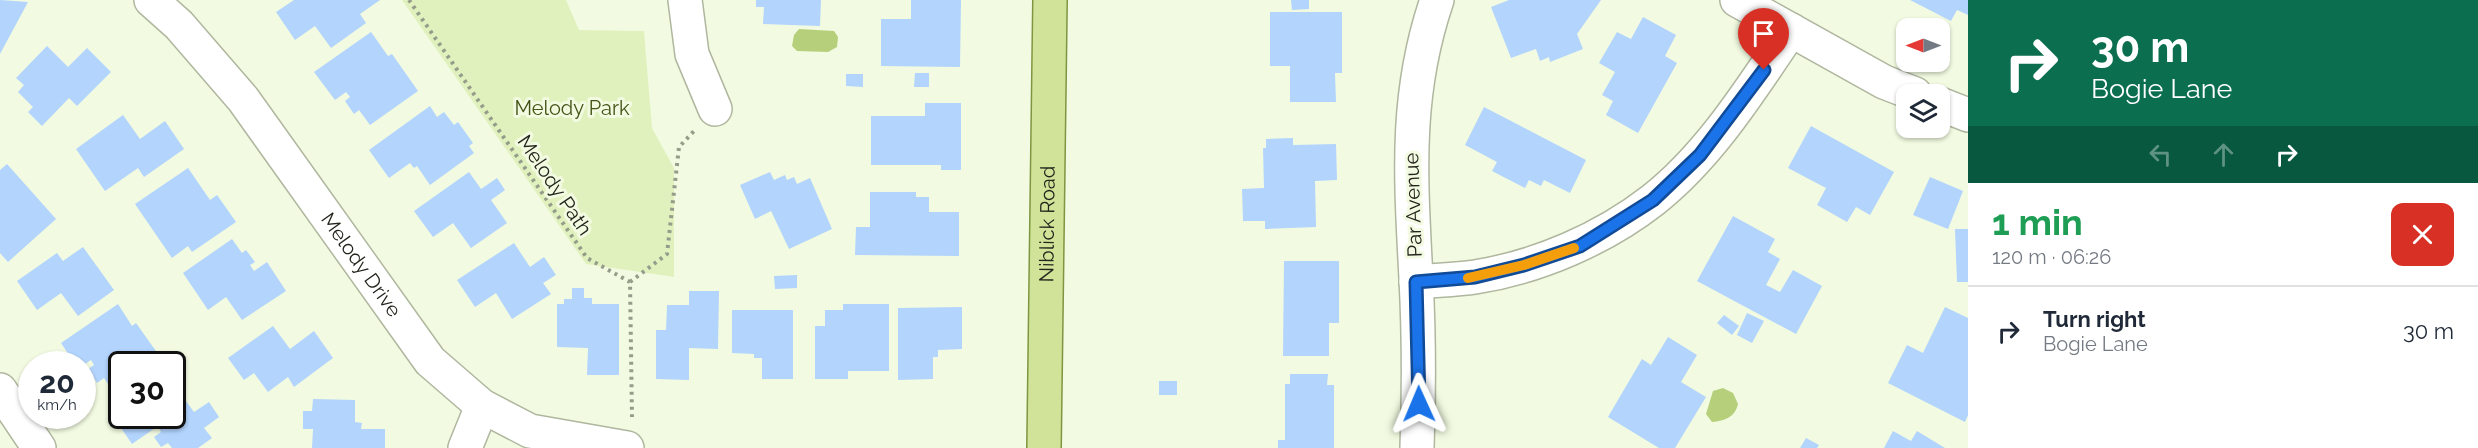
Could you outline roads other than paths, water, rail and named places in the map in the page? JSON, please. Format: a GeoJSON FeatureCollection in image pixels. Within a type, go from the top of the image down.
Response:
{"type":"FeatureCollection","features":[{"type":"Feature","properties":{"kind":"main road","name":"Niblick Road"},"geometry":{"type":"LineString","coordinates":[[1044,448],[1050,0]]}},
{"type":"Feature","properties":{"kind":"street","name":"Melody Drive"},"geometry":{"type":"LineString","coordinates":[[151,0],[179,25],[243,99],[430,361],[482,406],[530,431],[629,436]]}},
{"type":"Feature","properties":{"kind":"street"},"geometry":{"type":"LineString","coordinates":[[685,0],[692,54],[715,110]]}},
{"type":"Feature","properties":{"kind":"street","name":"Par Avenue"},"geometry":{"type":"LineString","coordinates":[[1417,448],[1419,404],[1416,282],[1410,182],[1413,101],[1437,0]]}},
{"type":"Feature","properties":{"kind":"street"},"geometry":{"type":"LineString","coordinates":[[1737,0],[1896,87]]}},
{"type":"Feature","properties":{"kind":"street"},"geometry":{"type":"LineString","coordinates":[[1416,282],[1475,277],[1524,265],[1580,246],[1653,200],[1700,155],[1751,89],[1791,30]]}},
{"type":"Feature","properties":{"kind":"street"},"geometry":{"type":"LineString","coordinates":[[1950,108],[1968,116]]}},
{"type":"Feature","properties":{"kind":"street"},"geometry":{"type":"LineString","coordinates":[[0,390],[39,448]]}},
{"type":"Feature","properties":{"kind":"street"},"geometry":{"type":"LineString","coordinates":[[465,448],[482,406]]}},
{"type":"Feature","properties":{"kind":"park label","name":"Melody Park"},"geometry":{"type":"Point","coordinates":[572,108]}}]}
